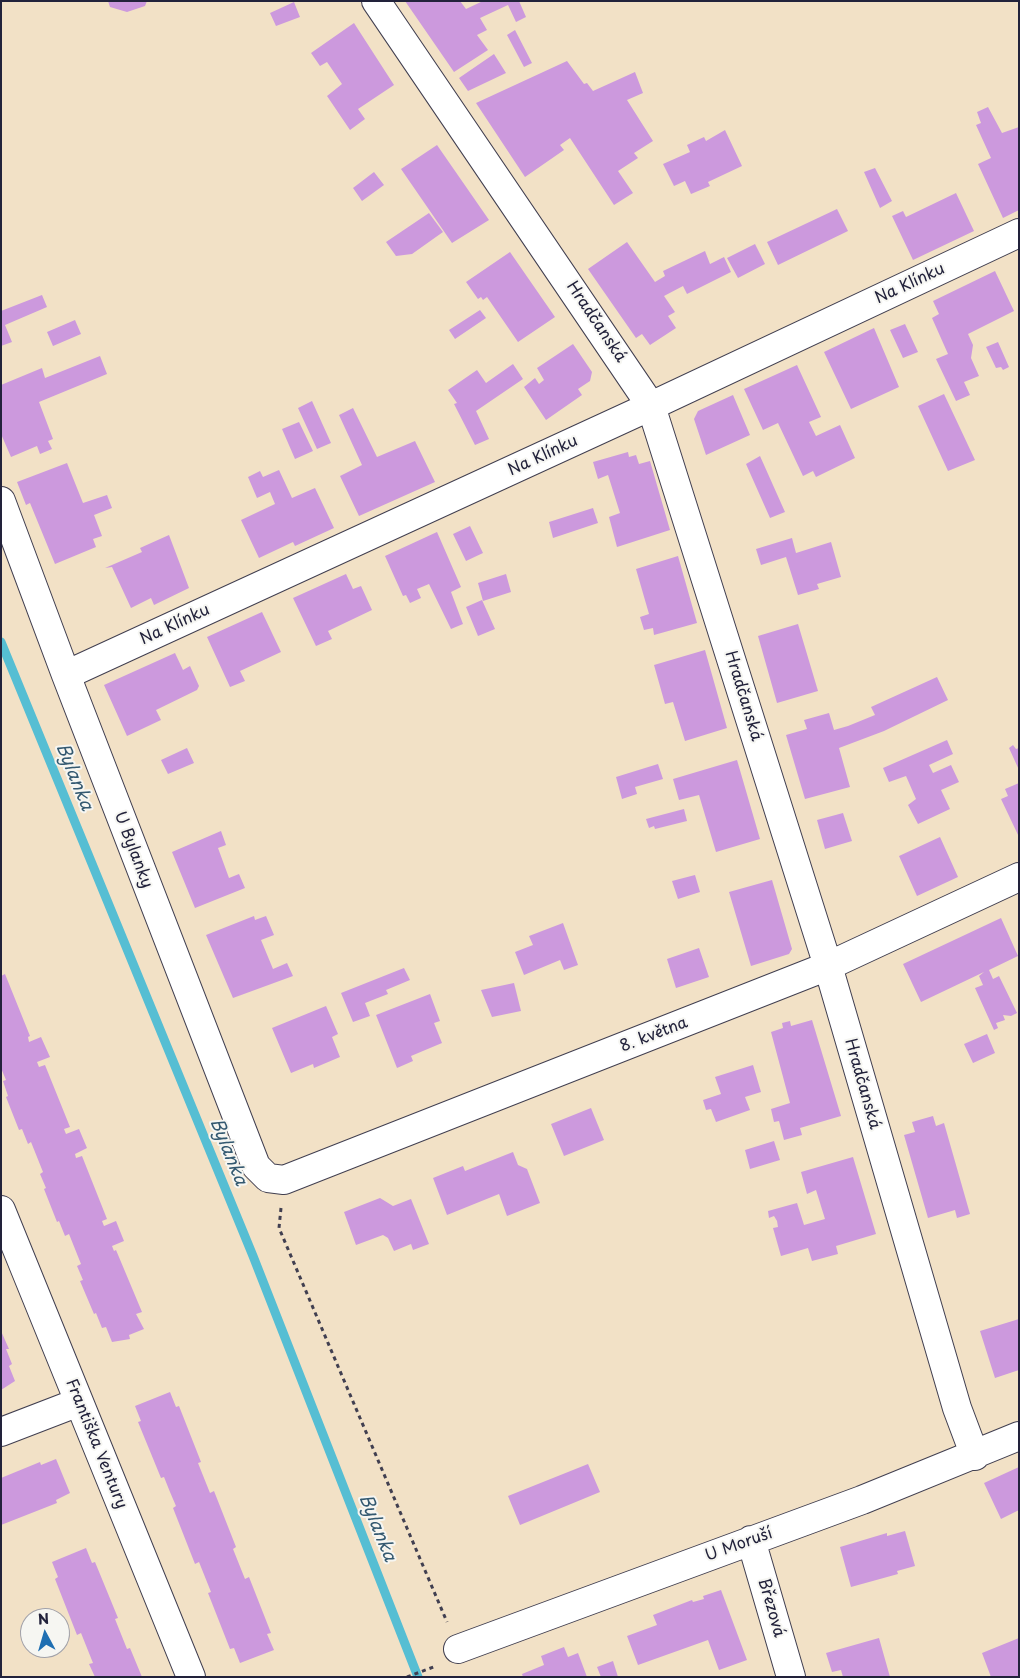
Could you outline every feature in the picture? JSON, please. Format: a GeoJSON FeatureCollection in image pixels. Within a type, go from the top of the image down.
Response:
{"type":"FeatureCollection","features":[{"type":"Feature","properties":{"kind":"street","name":"Hradčanská"},"geometry":{"type":"LineString","coordinates":[[376,1],[635,379],[651,406],[828,966],[957,1408],[975,1456]]}},
{"type":"Feature","properties":{"kind":"street","name":"Na Klínku"},"geometry":{"type":"LineString","coordinates":[[66,675],[651,406],[1019,233]]}},
{"type":"Feature","properties":{"kind":"street","name":"U Bylanky"},"geometry":{"type":"LineString","coordinates":[[1,501],[66,675],[256,1166],[268,1178],[284,1180]]}},
{"type":"Feature","properties":{"kind":"street","name":"8. května"},"geometry":{"type":"LineString","coordinates":[[284,1180],[828,966],[1019,878]]}},
{"type":"Feature","properties":{"kind":"street","name":"Františka Ventury"},"geometry":{"type":"LineString","coordinates":[[1,1210],[191,1677]]}},
{"type":"Feature","properties":{"kind":"street"},"geometry":{"type":"LineString","coordinates":[[1,1432],[79,1402]]}},
{"type":"Feature","properties":{"kind":"street","name":"U Moruší"},"geometry":{"type":"LineString","coordinates":[[450,1656],[751,1540],[862,1500],[975,1456],[1019,1436]]}},
{"type":"Feature","properties":{"kind":"street","name":"Březová"},"geometry":{"type":"LineString","coordinates":[[751,1540],[791,1677]]}},
{"type":"Feature","properties":{"kind":"path"},"geometry":{"type":"LineString","coordinates":[[284,1180],[279,1228],[450,1656],[407,1677]]}},
{"type":"Feature","properties":{"kind":"building"},"geometry":{"type":"Polygon","coordinates":[[[108,1],[147,1],[145,6],[127,12],[110,7],[108,1]]]}},
{"type":"Feature","properties":{"kind":"building"},"geometry":{"type":"Polygon","coordinates":[[[405,1],[460,1],[466,9],[483,1],[519,1],[526,17],[516,22],[508,5],[480,18],[487,30],[477,35],[488,50],[454,72],[405,1]]]}},
{"type":"Feature","properties":{"kind":"building"},"geometry":{"type":"Polygon","coordinates":[[[294,2],[300,17],[276,26],[270,13],[294,2]]]}},
{"type":"Feature","properties":{"kind":"building"},"geometry":{"type":"Polygon","coordinates":[[[354,23],[394,85],[358,109],[365,119],[350,130],[327,96],[342,84],[327,62],[320,66],[311,53],[354,23]]]}},
{"type":"Feature","properties":{"kind":"building"},"geometry":{"type":"Polygon","coordinates":[[[515,30],[532,63],[524,67],[507,35],[515,30]]]}},
{"type":"Feature","properties":{"kind":"building"},"geometry":{"type":"Polygon","coordinates":[[[494,54],[506,73],[468,91],[459,78],[494,54]]]}},
{"type":"Feature","properties":{"kind":"building"},"geometry":{"type":"Polygon","coordinates":[[[567,61],[584,84],[587,83],[593,91],[635,72],[643,93],[627,100],[653,141],[634,153],[638,158],[618,171],[633,193],[614,205],[570,138],[560,145],[564,150],[525,177],[476,103],[567,61]]]}},
{"type":"Feature","properties":{"kind":"building"},"geometry":{"type":"Polygon","coordinates":[[[988,107],[1002,133],[1019,127],[1019,210],[1003,218],[978,164],[991,158],[976,125],[981,123],[977,112],[988,107]]]}},
{"type":"Feature","properties":{"kind":"building"},"geometry":{"type":"Polygon","coordinates":[[[725,130],[742,166],[708,182],[710,186],[691,194],[685,181],[674,186],[663,164],[690,152],[687,145],[704,137],[706,141],[725,130]]]}},
{"type":"Feature","properties":{"kind":"building"},"geometry":{"type":"Polygon","coordinates":[[[437,145],[489,220],[452,243],[401,169],[437,145]]]}},
{"type":"Feature","properties":{"kind":"building"},"geometry":{"type":"Polygon","coordinates":[[[875,168],[892,201],[880,208],[864,172],[875,168]]]}},
{"type":"Feature","properties":{"kind":"building"},"geometry":{"type":"Polygon","coordinates":[[[374,172],[384,185],[362,201],[353,188],[374,172]]]}},
{"type":"Feature","properties":{"kind":"building"},"geometry":{"type":"Polygon","coordinates":[[[956,193],[974,231],[913,260],[892,216],[903,211],[906,217],[956,193]]]}},
{"type":"Feature","properties":{"kind":"building"},"geometry":{"type":"Polygon","coordinates":[[[837,209],[848,231],[778,265],[767,242],[837,209]]]}},
{"type":"Feature","properties":{"kind":"building"},"geometry":{"type":"Polygon","coordinates":[[[429,213],[443,232],[412,254],[396,256],[386,242],[429,213]]]}},
{"type":"Feature","properties":{"kind":"building"},"geometry":{"type":"Polygon","coordinates":[[[627,242],[655,282],[665,276],[663,271],[705,251],[710,264],[724,257],[731,272],[687,294],[683,286],[664,296],[675,312],[668,316],[676,328],[650,345],[642,334],[636,338],[588,269],[627,242]]]}},
{"type":"Feature","properties":{"kind":"building"},"geometry":{"type":"Polygon","coordinates":[[[755,244],[765,264],[738,278],[727,258],[755,244]]]}},
{"type":"Feature","properties":{"kind":"building"},"geometry":{"type":"Polygon","coordinates":[[[510,252],[555,317],[518,342],[487,297],[483,300],[481,297],[478,299],[466,282],[510,252]]]}},
{"type":"Feature","properties":{"kind":"building"},"geometry":{"type":"Polygon","coordinates":[[[995,271],[1014,311],[968,334],[973,345],[971,358],[979,376],[964,382],[970,395],[956,401],[936,359],[948,354],[932,318],[939,314],[933,301],[995,271]]]}},
{"type":"Feature","properties":{"kind":"building"},"geometry":{"type":"Polygon","coordinates":[[[42,295],[47,307],[5,325],[12,342],[1,346],[1,311],[42,295]]]}},
{"type":"Feature","properties":{"kind":"building"},"geometry":{"type":"Polygon","coordinates":[[[480,310],[486,318],[455,339],[449,330],[480,310]]]}},
{"type":"Feature","properties":{"kind":"building"},"geometry":{"type":"Polygon","coordinates":[[[75,320],[81,334],[53,346],[47,332],[75,320]]]}},
{"type":"Feature","properties":{"kind":"building"},"geometry":{"type":"Polygon","coordinates":[[[905,324],[918,352],[903,358],[890,330],[905,324]]]}},
{"type":"Feature","properties":{"kind":"building"},"geometry":{"type":"Polygon","coordinates":[[[874,328],[899,387],[851,409],[824,352],[874,328]]]}},
{"type":"Feature","properties":{"kind":"building"},"geometry":{"type":"Polygon","coordinates":[[[998,342],[1009,367],[1003,370],[1001,367],[996,368],[986,347],[998,342]]]}},
{"type":"Feature","properties":{"kind":"building"},"geometry":{"type":"Polygon","coordinates":[[[573,344],[592,372],[590,381],[578,389],[582,395],[546,420],[524,387],[535,378],[539,384],[544,380],[537,368],[573,344]]]}},
{"type":"Feature","properties":{"kind":"building"},"geometry":{"type":"Polygon","coordinates":[[[100,356],[107,374],[39,402],[53,439],[48,441],[52,449],[40,454],[37,446],[11,457],[1,434],[1,385],[42,368],[45,378],[100,356]]]}},
{"type":"Feature","properties":{"kind":"building"},"geometry":{"type":"Polygon","coordinates":[[[513,364],[523,379],[476,411],[489,439],[475,445],[454,404],[457,403],[448,390],[477,370],[486,383],[513,364]]]}},
{"type":"Feature","properties":{"kind":"building"},"geometry":{"type":"Polygon","coordinates":[[[797,365],[821,417],[809,422],[816,436],[840,425],[855,458],[816,477],[813,471],[803,476],[778,423],[763,430],[744,389],[797,365]]]}},
{"type":"Feature","properties":{"kind":"building"},"geometry":{"type":"Polygon","coordinates":[[[944,394],[975,460],[948,471],[918,406],[944,394]]]}},
{"type":"Feature","properties":{"kind":"building"},"geometry":{"type":"Polygon","coordinates":[[[733,395],[750,435],[706,455],[694,419],[698,411],[733,395]]]}},
{"type":"Feature","properties":{"kind":"building"},"geometry":{"type":"Polygon","coordinates":[[[312,401],[331,443],[317,449],[298,408],[312,401]]]}},
{"type":"Feature","properties":{"kind":"building"},"geometry":{"type":"Polygon","coordinates":[[[353,408],[377,457],[415,441],[435,482],[359,516],[340,476],[362,465],[339,415],[353,408]]]}},
{"type":"Feature","properties":{"kind":"building"},"geometry":{"type":"Polygon","coordinates":[[[299,422],[313,451],[295,459],[282,429],[299,422]]]}},
{"type":"Feature","properties":{"kind":"building"},"geometry":{"type":"Polygon","coordinates":[[[628,452],[629,457],[636,455],[639,464],[650,461],[670,530],[617,547],[609,517],[620,513],[608,475],[598,479],[593,462],[628,452]]]}},
{"type":"Feature","properties":{"kind":"building"},"geometry":{"type":"Polygon","coordinates":[[[760,456],[785,512],[770,518],[746,464],[760,456]]]}},
{"type":"Feature","properties":{"kind":"building"},"geometry":{"type":"Polygon","coordinates":[[[67,463],[83,503],[107,495],[112,508],[94,515],[102,536],[93,539],[96,547],[55,564],[30,503],[26,505],[17,482],[67,463]]]}},
{"type":"Feature","properties":{"kind":"building"},"geometry":{"type":"Polygon","coordinates":[[[279,470],[292,498],[315,488],[334,528],[295,546],[293,542],[259,558],[241,520],[275,504],[270,492],[257,498],[248,477],[260,471],[263,477],[279,470]]]}},
{"type":"Feature","properties":{"kind":"building"},"geometry":{"type":"Polygon","coordinates":[[[593,508],[598,523],[553,538],[549,522],[593,508]]]}},
{"type":"Feature","properties":{"kind":"building"},"geometry":{"type":"Polygon","coordinates":[[[470,526],[483,553],[466,561],[453,534],[470,526]]]}},
{"type":"Feature","properties":{"kind":"building"},"geometry":{"type":"Polygon","coordinates":[[[437,532],[461,587],[451,592],[463,624],[451,629],[429,584],[417,589],[421,598],[410,603],[406,595],[403,596],[385,556],[437,532]]]}},
{"type":"Feature","properties":{"kind":"building"},"geometry":{"type":"Polygon","coordinates":[[[169,535],[189,588],[154,605],[151,598],[131,608],[112,567],[105,568],[142,552],[140,548],[169,535]]]}},
{"type":"Feature","properties":{"kind":"building"},"geometry":{"type":"Polygon","coordinates":[[[792,538],[796,553],[831,542],[841,577],[817,584],[819,589],[798,595],[786,557],[761,565],[756,549],[792,538]]]}},
{"type":"Feature","properties":{"kind":"building"},"geometry":{"type":"Polygon","coordinates":[[[678,556],[697,623],[654,635],[653,628],[644,630],[640,617],[649,614],[636,569],[678,556]]]}},
{"type":"Feature","properties":{"kind":"building"},"geometry":{"type":"Polygon","coordinates":[[[346,574],[353,589],[361,586],[372,610],[328,631],[332,639],[316,646],[293,598],[346,574]]]}},
{"type":"Feature","properties":{"kind":"building"},"geometry":{"type":"Polygon","coordinates":[[[506,574],[511,592],[483,601],[478,583],[506,574]]]}},
{"type":"Feature","properties":{"kind":"building"},"geometry":{"type":"Polygon","coordinates":[[[482,600],[495,629],[478,636],[466,607],[482,600]]]}},
{"type":"Feature","properties":{"kind":"building"},"geometry":{"type":"Polygon","coordinates":[[[262,612],[281,652],[240,671],[245,681],[230,687],[207,637],[262,612]]]}},
{"type":"Feature","properties":{"kind":"building"},"geometry":{"type":"Polygon","coordinates":[[[798,624],[818,691],[777,703],[758,636],[798,624]]]}},
{"type":"Feature","properties":{"kind":"building"},"geometry":{"type":"Polygon","coordinates":[[[705,650],[727,728],[685,741],[673,702],[665,704],[654,665],[705,650]]]}},
{"type":"Feature","properties":{"kind":"building"},"geometry":{"type":"Polygon","coordinates":[[[175,653],[183,670],[190,666],[199,686],[197,690],[156,710],[161,720],[127,736],[104,685],[175,653]]]}},
{"type":"Feature","properties":{"kind":"building"},"geometry":{"type":"Polygon","coordinates":[[[937,677],[948,700],[884,731],[839,748],[850,787],[805,799],[786,735],[807,729],[804,720],[829,713],[834,730],[848,726],[875,715],[871,707],[937,677]]]}},
{"type":"Feature","properties":{"kind":"building"},"geometry":{"type":"Polygon","coordinates":[[[947,740],[953,754],[929,765],[933,773],[951,765],[959,782],[941,790],[950,809],[918,824],[908,805],[916,799],[906,776],[889,782],[883,768],[947,740]]]}},
{"type":"Feature","properties":{"kind":"building"},"geometry":{"type":"Polygon","coordinates":[[[1013,745],[1016,749],[1019,748],[1019,770],[1009,748],[1013,745]]]}},
{"type":"Feature","properties":{"kind":"building"},"geometry":{"type":"Polygon","coordinates":[[[187,748],[194,763],[168,774],[161,760],[187,748]]]}},
{"type":"Feature","properties":{"kind":"building"},"geometry":{"type":"Polygon","coordinates":[[[737,760],[760,839],[716,852],[699,795],[679,800],[673,779],[737,760]]]}},
{"type":"Feature","properties":{"kind":"building"},"geometry":{"type":"Polygon","coordinates":[[[658,764],[663,779],[635,787],[637,794],[622,799],[616,777],[658,764]]]}},
{"type":"Feature","properties":{"kind":"building"},"geometry":{"type":"Polygon","coordinates":[[[1019,783],[1019,837],[1001,799],[1008,796],[1005,789],[1019,783]]]}},
{"type":"Feature","properties":{"kind":"building"},"geometry":{"type":"Polygon","coordinates":[[[684,809],[687,821],[655,829],[654,826],[649,828],[646,819],[684,809]]]}},
{"type":"Feature","properties":{"kind":"building"},"geometry":{"type":"Polygon","coordinates":[[[843,813],[852,841],[825,849],[817,820],[843,813]]]}},
{"type":"Feature","properties":{"kind":"building"},"geometry":{"type":"Polygon","coordinates":[[[221,831],[226,845],[218,848],[229,878],[239,874],[245,888],[195,908],[172,852],[221,831]]]}},
{"type":"Feature","properties":{"kind":"building"},"geometry":{"type":"Polygon","coordinates":[[[940,837],[958,877],[917,896],[899,856],[940,837]]]}},
{"type":"Feature","properties":{"kind":"building"},"geometry":{"type":"Polygon","coordinates":[[[695,875],[700,892],[678,899],[672,881],[695,875]]]}},
{"type":"Feature","properties":{"kind":"building"},"geometry":{"type":"Polygon","coordinates":[[[772,880],[792,949],[789,954],[751,966],[729,892],[772,880]]]}},
{"type":"Feature","properties":{"kind":"building"},"geometry":{"type":"Polygon","coordinates":[[[254,916],[255,920],[266,916],[274,935],[261,940],[273,969],[287,963],[293,976],[233,998],[206,935],[254,916]]]}},
{"type":"Feature","properties":{"kind":"building"},"geometry":{"type":"Polygon","coordinates":[[[1001,918],[1018,956],[989,970],[993,979],[999,976],[1017,1013],[1011,1016],[1003,1015],[1005,1020],[996,1023],[998,1028],[994,1030],[975,988],[983,985],[979,976],[984,972],[921,1002],[903,964],[1001,918]]]}},
{"type":"Feature","properties":{"kind":"building"},"geometry":{"type":"Polygon","coordinates":[[[563,923],[578,965],[564,970],[560,960],[524,975],[515,952],[533,945],[529,936],[563,923]]]}},
{"type":"Feature","properties":{"kind":"building"},"geometry":{"type":"Polygon","coordinates":[[[699,948],[709,977],[676,988],[667,959],[699,948]]]}},
{"type":"Feature","properties":{"kind":"building"},"geometry":{"type":"Polygon","coordinates":[[[404,968],[410,980],[386,990],[388,994],[365,1003],[370,1016],[353,1022],[341,993],[404,968]]]}},
{"type":"Feature","properties":{"kind":"building"},"geometry":{"type":"Polygon","coordinates":[[[5,974],[30,1036],[28,1037],[29,1042],[41,1037],[50,1057],[37,1062],[39,1067],[45,1065],[70,1127],[64,1129],[66,1134],[79,1129],[87,1148],[75,1154],[76,1158],[82,1156],[107,1219],[102,1221],[104,1226],[116,1221],[124,1241],[112,1246],[114,1251],[116,1250],[142,1312],[136,1314],[144,1329],[129,1335],[130,1339],[112,1342],[106,1327],[102,1328],[96,1313],[94,1314],[80,1281],[83,1280],[77,1266],[81,1264],[69,1234],[65,1236],[59,1221],[57,1222],[44,1189],[46,1188],[40,1174],[43,1172],[31,1142],[28,1144],[22,1129],[19,1130],[6,1097],[8,1096],[3,1081],[6,1080],[1,1068],[1,976],[5,974]]]}},
{"type":"Feature","properties":{"kind":"building"},"geometry":{"type":"Polygon","coordinates":[[[514,983],[521,1011],[492,1017],[481,990],[514,983]]]}},
{"type":"Feature","properties":{"kind":"building"},"geometry":{"type":"Polygon","coordinates":[[[430,994],[440,1021],[434,1023],[442,1043],[411,1056],[413,1061],[397,1068],[376,1015],[430,994]]]}},
{"type":"Feature","properties":{"kind":"building"},"geometry":{"type":"Polygon","coordinates":[[[326,1006],[338,1034],[332,1037],[340,1057],[314,1068],[313,1064],[291,1073],[272,1028],[326,1006]]]}},
{"type":"Feature","properties":{"kind":"building"},"geometry":{"type":"Polygon","coordinates":[[[812,1020],[841,1116],[800,1128],[802,1135],[784,1140],[779,1121],[774,1122],[771,1109],[790,1103],[771,1032],[783,1028],[782,1023],[790,1021],[791,1026],[812,1020]]]}},
{"type":"Feature","properties":{"kind":"building"},"geometry":{"type":"Polygon","coordinates":[[[987,1034],[995,1053],[973,1063],[964,1044],[987,1034]]]}},
{"type":"Feature","properties":{"kind":"building"},"geometry":{"type":"Polygon","coordinates":[[[753,1065],[761,1092],[745,1097],[750,1110],[716,1122],[711,1109],[706,1110],[703,1100],[721,1094],[715,1077],[753,1065]]]}},
{"type":"Feature","properties":{"kind":"building"},"geometry":{"type":"Polygon","coordinates":[[[591,1108],[604,1140],[564,1156],[551,1124],[591,1108]]]}},
{"type":"Feature","properties":{"kind":"building"},"geometry":{"type":"Polygon","coordinates":[[[933,1116],[936,1126],[944,1123],[970,1214],[957,1218],[955,1210],[928,1218],[904,1135],[915,1132],[912,1122],[933,1116]]]}},
{"type":"Feature","properties":{"kind":"building"},"geometry":{"type":"Polygon","coordinates":[[[774,1141],[780,1160],[750,1169],[745,1150],[774,1141]]]}},
{"type":"Feature","properties":{"kind":"building"},"geometry":{"type":"Polygon","coordinates":[[[513,1152],[518,1165],[527,1169],[540,1203],[507,1216],[499,1194],[447,1215],[433,1178],[463,1166],[465,1171],[513,1152]]]}},
{"type":"Feature","properties":{"kind":"building"},"geometry":{"type":"Polygon","coordinates":[[[853,1157],[876,1234],[836,1246],[838,1254],[812,1261],[808,1248],[781,1256],[773,1228],[778,1227],[777,1221],[774,1216],[769,1218],[768,1211],[797,1203],[804,1225],[825,1219],[816,1190],[807,1194],[801,1172],[853,1157]]]}},
{"type":"Feature","properties":{"kind":"building"},"geometry":{"type":"Polygon","coordinates":[[[380,1198],[393,1206],[411,1199],[429,1244],[413,1250],[411,1244],[394,1251],[388,1238],[383,1235],[356,1245],[344,1212],[380,1198]]]}},
{"type":"Feature","properties":{"kind":"building"},"geometry":{"type":"Polygon","coordinates":[[[1019,1319],[1019,1370],[995,1378],[980,1331],[1019,1319]]]}},
{"type":"Feature","properties":{"kind":"building"},"geometry":{"type":"Polygon","coordinates":[[[1,1331],[9,1349],[6,1349],[12,1364],[9,1366],[15,1381],[1,1390],[1,1331]]]}},
{"type":"Feature","properties":{"kind":"building"},"geometry":{"type":"Polygon","coordinates":[[[170,1392],[176,1407],[179,1406],[201,1462],[198,1463],[210,1493],[214,1491],[236,1547],[233,1549],[245,1579],[249,1577],[271,1633],[267,1634],[274,1650],[240,1663],[234,1648],[230,1649],[208,1593],[211,1592],[199,1562],[195,1564],[173,1508],[176,1506],[164,1477],[161,1478],[138,1422],[141,1421],[135,1406],[170,1392]]]}},
{"type":"Feature","properties":{"kind":"building"},"geometry":{"type":"Polygon","coordinates":[[[56,1459],[70,1493],[56,1500],[57,1503],[1,1525],[1,1478],[40,1462],[41,1465],[56,1459]]]}},
{"type":"Feature","properties":{"kind":"building"},"geometry":{"type":"Polygon","coordinates":[[[588,1464],[600,1492],[520,1525],[508,1496],[588,1464]]]}},
{"type":"Feature","properties":{"kind":"building"},"geometry":{"type":"Polygon","coordinates":[[[1019,1467],[1019,1510],[1001,1519],[984,1483],[1019,1467]]]}},
{"type":"Feature","properties":{"kind":"building"},"geometry":{"type":"Polygon","coordinates":[[[905,1531],[915,1566],[897,1571],[898,1574],[851,1587],[840,1547],[887,1533],[887,1536],[905,1531]]]}},
{"type":"Feature","properties":{"kind":"building"},"geometry":{"type":"Polygon","coordinates":[[[86,1548],[92,1563],[95,1562],[118,1618],[115,1619],[127,1649],[130,1648],[142,1677],[95,1677],[89,1664],[93,1663],[81,1633],[77,1635],[70,1617],[70,1608],[66,1608],[55,1579],[58,1577],[52,1562],[86,1548]]]}},
{"type":"Feature","properties":{"kind":"building"},"geometry":{"type":"Polygon","coordinates":[[[721,1590],[747,1660],[719,1670],[708,1640],[638,1665],[627,1636],[657,1625],[653,1615],[692,1600],[693,1602],[704,1599],[703,1596],[721,1590]]]}},
{"type":"Feature","properties":{"kind":"building"},"geometry":{"type":"Polygon","coordinates":[[[879,1638],[890,1677],[843,1677],[841,1670],[832,1672],[826,1653],[879,1638]]]}},
{"type":"Feature","properties":{"kind":"building"},"geometry":{"type":"Polygon","coordinates":[[[1019,1638],[1019,1677],[991,1677],[982,1653],[1019,1638]]]}},
{"type":"Feature","properties":{"kind":"building"},"geometry":{"type":"Polygon","coordinates":[[[564,1647],[568,1657],[578,1653],[587,1677],[523,1677],[522,1674],[544,1665],[541,1656],[564,1647]]]}},
{"type":"Feature","properties":{"kind":"building"},"geometry":{"type":"Polygon","coordinates":[[[613,1661],[618,1677],[601,1677],[597,1667],[613,1661]]]}},
{"type":"Feature","properties":{"kind":"waterway","name":"Bylanka"},"geometry":{"type":"LineString","coordinates":[[1,642],[253,1256],[418,1677]]}}]}
